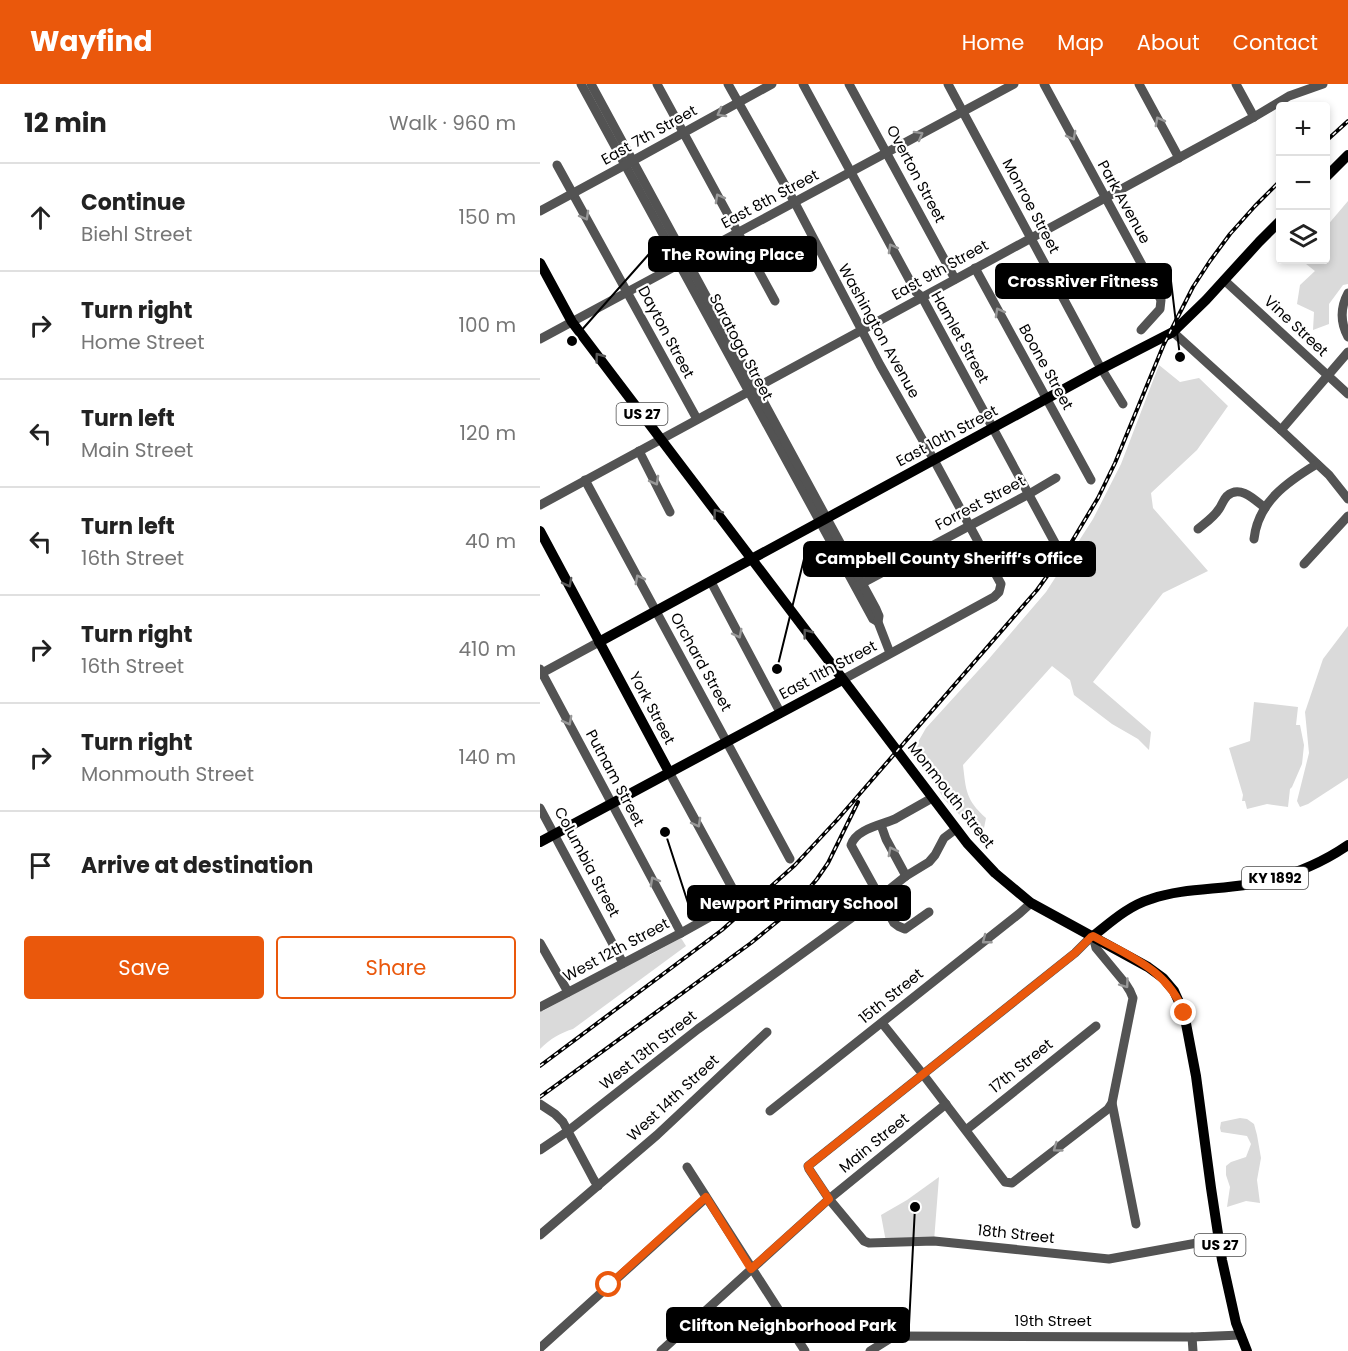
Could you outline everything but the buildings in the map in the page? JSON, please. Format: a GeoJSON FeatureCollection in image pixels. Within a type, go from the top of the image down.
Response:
{"type":"FeatureCollection","features":[{"type":"Feature","properties":{"kind":"main road"},"geometry":{"type":"LineString","coordinates":[[1330,173],[1348,155]]}},
{"type":"Feature","properties":{"kind":"main road","name":"East 10th Street"},"geometry":{"type":"LineString","coordinates":[[599,642],[1173,332],[1198,309],[1276,226]]}},
{"type":"Feature","properties":{"kind":"main road","name":"Monmouth Street"},"geometry":{"type":"LineString","coordinates":[[540,263],[572,322],[974,851],[995,873],[1031,903],[1148,967],[1163,978],[1174,991],[1184,1013],[1197,1085],[1193,1095],[1201,1146],[1206,1153],[1219,1239]]}},
{"type":"Feature","properties":{"kind":"main road","name":"York Street"},"geometry":{"type":"LineString","coordinates":[[540,531],[669,772]]}},
{"type":"Feature","properties":{"kind":"main road","name":"East 11th Street"},"geometry":{"type":"LineString","coordinates":[[540,842],[842,680]]}},
{"type":"Feature","properties":{"kind":"main road","name":"KY 1892"},"geometry":{"type":"LineString","coordinates":[[1093,936],[1132,906],[1151,899],[1177,893],[1250,884],[1284,876],[1335,854],[1348,845]]}},
{"type":"Feature","properties":{"kind":"main road","name":"US 27"},"geometry":{"type":"LineString","coordinates":[[1219,1239],[1234,1317],[1247,1351]]}},
{"type":"Feature","properties":{"kind":"street","name":"Saratoga Street"},"geometry":{"type":"LineString","coordinates":[[581,84],[629,163]]}},
{"type":"Feature","properties":{"kind":"street","name":"Saratoga Street"},"geometry":{"type":"LineString","coordinates":[[591,84],[629,163],[859,585],[873,619],[878,622],[891,653]]}},
{"type":"Feature","properties":{"kind":"street"},"geometry":{"type":"LineString","coordinates":[[657,84],[775,301]]}},
{"type":"Feature","properties":{"kind":"street","name":"Washington Avenue"},"geometry":{"type":"LineString","coordinates":[[728,84],[1001,584],[999,592]]}},
{"type":"Feature","properties":{"kind":"street","name":"East 7th Street"},"geometry":{"type":"LineString","coordinates":[[540,211],[772,84]]}},
{"type":"Feature","properties":{"kind":"street","name":"Hamlet Street"},"geometry":{"type":"LineString","coordinates":[[803,84],[916,292],[922,297],[1055,543]]}},
{"type":"Feature","properties":{"kind":"street","name":"Overton Street"},"geometry":{"type":"LineString","coordinates":[[849,84],[955,279]]}},
{"type":"Feature","properties":{"kind":"street","name":"Monroe Street"},"geometry":{"type":"LineString","coordinates":[[948,84],[1101,369],[1123,404]]}},
{"type":"Feature","properties":{"kind":"street","name":"East 8th Street"},"geometry":{"type":"LineString","coordinates":[[540,339],[1014,84]]}},
{"type":"Feature","properties":{"kind":"street","name":"Park Avenue"},"geometry":{"type":"LineString","coordinates":[[1044,84],[1161,300],[1162,306],[1141,330]]}},
{"type":"Feature","properties":{"kind":"street"},"geometry":{"type":"LineString","coordinates":[[1139,84],[1179,158]]}},
{"type":"Feature","properties":{"kind":"street"},"geometry":{"type":"LineString","coordinates":[[1236,84],[1257,115]]}},
{"type":"Feature","properties":{"kind":"street","name":"East 9th Street"},"geometry":{"type":"LineString","coordinates":[[540,505],[1289,96],[1323,84]]}},
{"type":"Feature","properties":{"kind":"street","name":"Dayton Street"},"geometry":{"type":"LineString","coordinates":[[557,165],[696,419]]}},
{"type":"Feature","properties":{"kind":"street","name":"Boone Street"},"geometry":{"type":"LineString","coordinates":[[975,268],[1091,480]]}},
{"type":"Feature","properties":{"kind":"street","name":"Vine Street"},"geometry":{"type":"LineString","coordinates":[[1224,280],[1348,394]]}},
{"type":"Feature","properties":{"kind":"street"},"geometry":{"type":"LineString","coordinates":[[1348,293],[1341,318],[1348,337]]}},
{"type":"Feature","properties":{"kind":"street"},"geometry":{"type":"LineString","coordinates":[[1173,332],[1317,464],[1348,500]]}},
{"type":"Feature","properties":{"kind":"street"},"geometry":{"type":"LineString","coordinates":[[1281,430],[1348,352]]}},
{"type":"Feature","properties":{"kind":"street"},"geometry":{"type":"LineString","coordinates":[[639,451],[670,512]]}},
{"type":"Feature","properties":{"kind":"street"},"geometry":{"type":"LineString","coordinates":[[1254,539],[1255,529],[1269,502],[1286,484],[1317,464]]}},
{"type":"Feature","properties":{"kind":"street","name":"Forrest Street"},"geometry":{"type":"LineString","coordinates":[[859,585],[1056,478]]}},
{"type":"Feature","properties":{"kind":"street","name":"Orchard Street"},"geometry":{"type":"LineString","coordinates":[[585,480],[790,859]]}},
{"type":"Feature","properties":{"kind":"street"},"geometry":{"type":"LineString","coordinates":[[1198,529],[1213,516],[1231,493],[1246,494],[1265,507]]}},
{"type":"Feature","properties":{"kind":"street"},"geometry":{"type":"LineString","coordinates":[[1304,564],[1348,516]]}},
{"type":"Feature","properties":{"kind":"street"},"geometry":{"type":"LineString","coordinates":[[711,582],[780,712]]}},
{"type":"Feature","properties":{"kind":"street","name":"East 11th Street"},"geometry":{"type":"LineString","coordinates":[[842,680],[994,597],[999,592]]}},
{"type":"Feature","properties":{"kind":"street"},"geometry":{"type":"LineString","coordinates":[[541,672],[599,642]]}},
{"type":"Feature","properties":{"kind":"street","name":"Putnam Street"},"geometry":{"type":"LineString","coordinates":[[541,672],[681,933]]}},
{"type":"Feature","properties":{"kind":"street","name":"York Street"},"geometry":{"type":"LineString","coordinates":[[669,772],[735,893],[735,899]]}},
{"type":"Feature","properties":{"kind":"street"},"geometry":{"type":"LineString","coordinates":[[929,912],[904,929],[894,923],[852,847],[852,842],[863,832],[932,798]]}},
{"type":"Feature","properties":{"kind":"street","name":"Columbia Street"},"geometry":{"type":"LineString","coordinates":[[540,808],[623,963]]}},
{"type":"Feature","properties":{"kind":"street"},"geometry":{"type":"LineString","coordinates":[[881,825],[906,876]]}},
{"type":"Feature","properties":{"kind":"street","name":"West 13th Street"},"geometry":{"type":"LineString","coordinates":[[540,1150],[566,1126],[906,876],[929,862],[944,838],[956,829]]}},
{"type":"Feature","properties":{"kind":"street","name":"West 12th Street"},"geometry":{"type":"LineString","coordinates":[[540,1007],[734,904],[735,899]]}},
{"type":"Feature","properties":{"kind":"street","name":"15th Street"},"geometry":{"type":"LineString","coordinates":[[770,1111],[1031,903]]}},
{"type":"Feature","properties":{"kind":"street"},"geometry":{"type":"LineString","coordinates":[[829,1199],[808,1166],[922,1073],[1075,953],[1093,936],[1096,948],[1125,983],[1133,998],[1112,1103],[1108,1109],[1012,1183],[1005,1182],[946,1104],[922,1073],[882,1023]]}},
{"type":"Feature","properties":{"kind":"street"},"geometry":{"type":"LineString","coordinates":[[540,943],[568,992]]}},
{"type":"Feature","properties":{"kind":"street","name":"17th Street"},"geometry":{"type":"LineString","coordinates":[[966,1130],[1096,1026]]}},
{"type":"Feature","properties":{"kind":"street","name":"West 14th Street"},"geometry":{"type":"LineString","coordinates":[[540,1235],[657,1135],[768,1032]]}},
{"type":"Feature","properties":{"kind":"street"},"geometry":{"type":"LineString","coordinates":[[1112,1103],[1136,1224]]}},
{"type":"Feature","properties":{"kind":"street"},"geometry":{"type":"LineString","coordinates":[[540,1104],[555,1114],[566,1126],[598,1186]]}},
{"type":"Feature","properties":{"kind":"street","name":"Main Street"},"geometry":{"type":"LineString","coordinates":[[662,1351],[829,1199],[946,1104]]}},
{"type":"Feature","properties":{"kind":"street"},"geometry":{"type":"LineString","coordinates":[[687,1167],[805,1351]]}},
{"type":"Feature","properties":{"kind":"street"},"geometry":{"type":"LineString","coordinates":[[540,1348],[706,1197]]}},
{"type":"Feature","properties":{"kind":"street","name":"18th Street"},"geometry":{"type":"LineString","coordinates":[[829,1199],[868,1243],[934,1241],[1109,1260],[1219,1239]]}},
{"type":"Feature","properties":{"kind":"street","name":"19th Street"},"geometry":{"type":"LineString","coordinates":[[870,1351],[897,1336],[1192,1337],[1241,1335]]}},
{"type":"Feature","properties":{"kind":"street"},"geometry":{"type":"LineString","coordinates":[[1192,1337],[1193,1351]]}},
{"type":"Feature","properties":{"kind":"shaded area"},"geometry":{"type":"Polygon","coordinates":[[[1348,201],[1348,284],[1343,285],[1329,304],[1329,324],[1313,330],[1314,312],[1297,304],[1300,285],[1315,271],[1306,264],[1330,264],[1330,222],[1348,201]]]}},
{"type":"Feature","properties":{"kind":"shaded area"},"geometry":{"type":"Polygon","coordinates":[[[1159,365],[1180,382],[1199,378],[1228,406],[1197,450],[1151,493],[1153,508],[1208,571],[1163,593],[1093,682],[1151,732],[1149,750],[1138,739],[1112,724],[1074,695],[1070,680],[1052,666],[963,765],[968,794],[974,806],[986,818],[982,838],[944,799],[914,749],[926,728],[1046,592],[1093,519],[1121,464],[1159,365]]]}},
{"type":"Feature","properties":{"kind":"shaded area"},"geometry":{"type":"Polygon","coordinates":[[[1348,626],[1348,778],[1300,807],[1297,801],[1309,753],[1305,712],[1323,659],[1348,626]]]}},
{"type":"Feature","properties":{"kind":"shaded area"},"geometry":{"type":"Polygon","coordinates":[[[1254,702],[1298,707],[1296,725],[1300,725],[1304,745],[1302,764],[1290,789],[1288,807],[1267,804],[1247,809],[1245,801],[1242,801],[1243,795],[1229,748],[1250,741],[1254,702]]]}},
{"type":"Feature","properties":{"kind":"shaded area"},"geometry":{"type":"Polygon","coordinates":[[[681,938],[686,946],[573,1029],[555,1037],[540,1049],[540,1010],[543,1011],[559,1002],[560,999],[681,938]]]}},
{"type":"Feature","properties":{"kind":"shaded area"},"geometry":{"type":"Polygon","coordinates":[[[1247,1119],[1254,1124],[1257,1135],[1261,1158],[1257,1180],[1260,1203],[1246,1201],[1227,1207],[1230,1187],[1226,1166],[1246,1157],[1251,1144],[1247,1136],[1221,1132],[1220,1128],[1221,1122],[1247,1119]]]}},
{"type":"Feature","properties":{"kind":"shaded area"},"geometry":{"type":"Polygon","coordinates":[[[939,1177],[934,1241],[886,1242],[881,1215],[939,1177]]]}},
{"type":"Feature","properties":{"kind":"railway"},"geometry":{"type":"LineString","coordinates":[[1330,137],[1348,121]]}},
{"type":"Feature","properties":{"kind":"railway"},"geometry":{"type":"LineString","coordinates":[[540,1066],[722,930],[795,865],[837,820],[1037,590],[1071,543],[1098,498],[1115,463],[1164,344],[1193,287],[1230,234],[1276,185]]}},
{"type":"Feature","properties":{"kind":"railway"},"geometry":{"type":"LineString","coordinates":[[540,1097],[751,943],[789,912],[828,863],[858,802]]}},
{"type":"Feature","properties":{"kind":"place","name":"The Rowing Place"},"geometry":{"type":"Point","coordinates":[572,341]}},
{"type":"Feature","properties":{"kind":"place","name":"CrossRiver Fitness"},"geometry":{"type":"Point","coordinates":[1180,357]}},
{"type":"Feature","properties":{"kind":"place","name":"Campbell County Sheriff’s Office"},"geometry":{"type":"Point","coordinates":[777,669]}},
{"type":"Feature","properties":{"kind":"place","name":"Newport Primary School"},"geometry":{"type":"Point","coordinates":[665,832]}},
{"type":"Feature","properties":{"kind":"place","name":"Clifton Neighborhood Park"},"geometry":{"type":"Point","coordinates":[915,1207]}},
{"type":"Feature","properties":{"kind":"route"},"geometry":{"type":"LineString","coordinates":[[609,1285],[706,1197],[751,1269],[829,1199],[808,1166],[1075,953],[1093,936],[1163,978],[1174,991],[1184,1013]]}}]}
